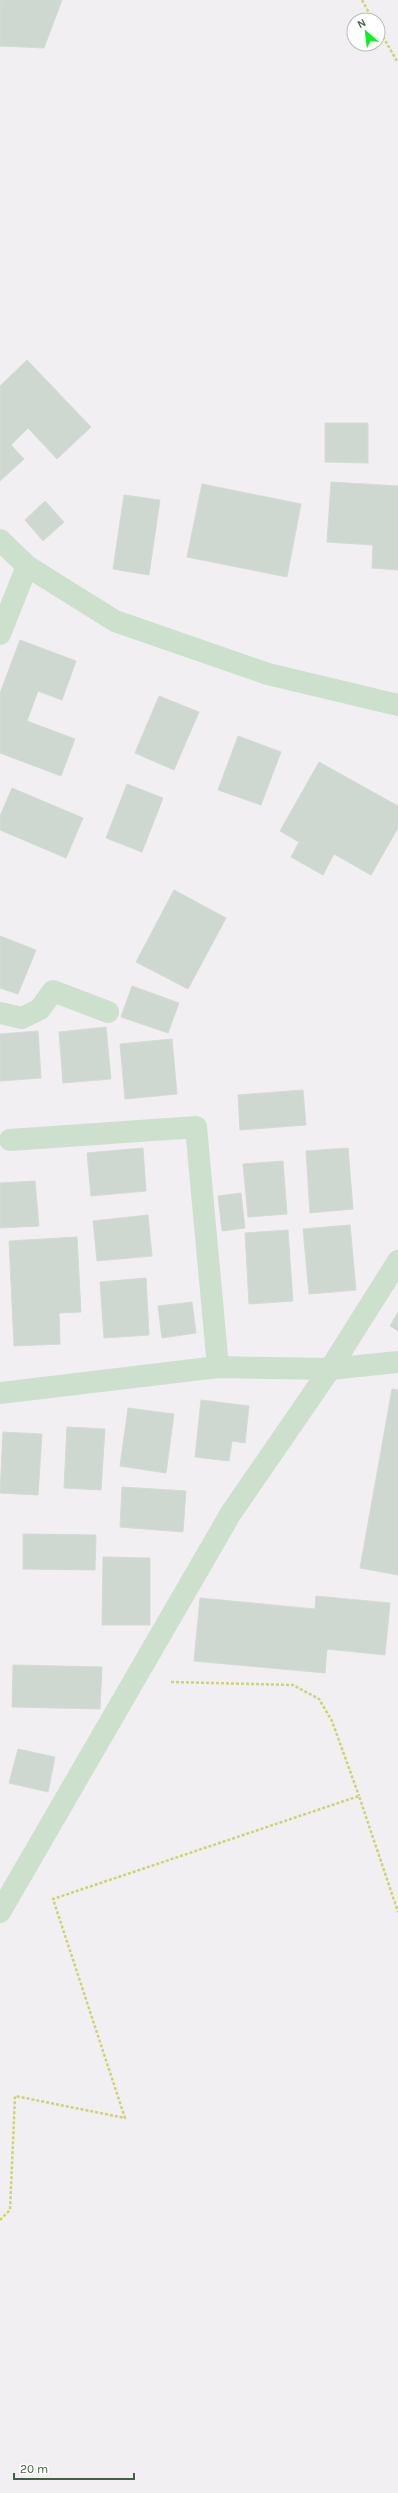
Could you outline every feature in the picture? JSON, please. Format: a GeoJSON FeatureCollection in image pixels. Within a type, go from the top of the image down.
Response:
{"type":"FeatureCollection","features":[{"type":"Feature","properties":{"kind":"street"},"geometry":{"type":"LineString","coordinates":[[0,540],[27,566],[115,621],[268,674],[398,705]]}},
{"type":"Feature","properties":{"kind":"street"},"geometry":{"type":"LineString","coordinates":[[0,634],[27,566]]}},
{"type":"Feature","properties":{"kind":"street"},"geometry":{"type":"LineString","coordinates":[[0,1013],[22,1018],[40,1009],[53,991],[108,1012]]}},
{"type":"Feature","properties":{"kind":"street"},"geometry":{"type":"LineString","coordinates":[[10,1140],[196,1127],[218,1367]]}},
{"type":"Feature","properties":{"kind":"street"},"geometry":{"type":"LineString","coordinates":[[0,1912],[231,1514],[330,1369],[398,1261]]}},
{"type":"Feature","properties":{"kind":"street"},"geometry":{"type":"LineString","coordinates":[[0,1393],[218,1367],[330,1369],[398,1362]]}},
{"type":"Feature","properties":{"kind":"path"},"geometry":{"type":"LineString","coordinates":[[362,0],[369,12]]}},
{"type":"Feature","properties":{"kind":"path"},"geometry":{"type":"LineString","coordinates":[[386,42],[398,62]]}},
{"type":"Feature","properties":{"kind":"path"},"geometry":{"type":"LineString","coordinates":[[135,1681],[293,1684],[319,1698],[332,1721],[398,1912]]}},
{"type":"Feature","properties":{"kind":"path"},"geometry":{"type":"LineString","coordinates":[[0,2220],[10,2210],[15,2096],[125,2118],[53,1899],[359,1796]]}},
{"type":"Feature","properties":{"kind":"building"},"geometry":{"type":"Polygon","coordinates":[[[0,0],[62,0],[44,48],[0,46],[0,0]]]}},
{"type":"Feature","properties":{"kind":"building"},"geometry":{"type":"Polygon","coordinates":[[[27,360],[91,427],[57,459],[28,428],[11,445],[24,459],[0,481],[0,386],[27,360]]]}},
{"type":"Feature","properties":{"kind":"building"},"geometry":{"type":"Polygon","coordinates":[[[325,423],[368,423],[368,463],[325,462],[325,423]]]}},
{"type":"Feature","properties":{"kind":"building"},"geometry":{"type":"Polygon","coordinates":[[[331,482],[398,486],[398,570],[372,568],[373,545],[327,542],[331,482]]]}},
{"type":"Feature","properties":{"kind":"building"},"geometry":{"type":"Polygon","coordinates":[[[202,484],[301,504],[287,577],[187,557],[202,484]]]}},
{"type":"Feature","properties":{"kind":"building"},"geometry":{"type":"Polygon","coordinates":[[[124,495],[160,500],[149,575],[113,569],[124,495]]]}},
{"type":"Feature","properties":{"kind":"building"},"geometry":{"type":"Polygon","coordinates":[[[45,501],[64,522],[43,541],[25,520],[45,501]]]}},
{"type":"Feature","properties":{"kind":"building"},"geometry":{"type":"Polygon","coordinates":[[[20,640],[76,661],[62,700],[38,691],[27,721],[75,739],[61,776],[0,753],[0,693],[20,640]]]}},
{"type":"Feature","properties":{"kind":"building"},"geometry":{"type":"Polygon","coordinates":[[[159,696],[199,712],[174,770],[135,753],[159,696]]]}},
{"type":"Feature","properties":{"kind":"building"},"geometry":{"type":"Polygon","coordinates":[[[238,736],[281,752],[261,805],[218,790],[238,736]]]}},
{"type":"Feature","properties":{"kind":"building"},"geometry":{"type":"Polygon","coordinates":[[[319,762],[398,806],[398,828],[371,875],[334,854],[323,875],[291,857],[299,842],[280,831],[319,762]]]}},
{"type":"Feature","properties":{"kind":"building"},"geometry":{"type":"Polygon","coordinates":[[[127,784],[163,798],[142,852],[106,838],[127,784]]]}},
{"type":"Feature","properties":{"kind":"building"},"geometry":{"type":"Polygon","coordinates":[[[12,788],[83,818],[66,858],[0,830],[0,816],[12,788]]]}},
{"type":"Feature","properties":{"kind":"building"},"geometry":{"type":"Polygon","coordinates":[[[174,890],[226,918],[188,989],[136,962],[174,890]]]}},
{"type":"Feature","properties":{"kind":"building"},"geometry":{"type":"Polygon","coordinates":[[[0,936],[36,950],[18,994],[0,988],[0,936]]]}},
{"type":"Feature","properties":{"kind":"building"},"geometry":{"type":"Polygon","coordinates":[[[132,986],[179,1003],[168,1033],[121,1017],[132,986]]]}},
{"type":"Feature","properties":{"kind":"building"},"geometry":{"type":"Polygon","coordinates":[[[106,1027],[111,1079],[63,1083],[59,1032],[106,1027]]]}},
{"type":"Feature","properties":{"kind":"building"},"geometry":{"type":"Polygon","coordinates":[[[38,1031],[41,1078],[0,1081],[0,1034],[38,1031]]]}},
{"type":"Feature","properties":{"kind":"building"},"geometry":{"type":"Polygon","coordinates":[[[172,1039],[177,1094],[125,1099],[120,1044],[172,1039]]]}},
{"type":"Feature","properties":{"kind":"building"},"geometry":{"type":"Polygon","coordinates":[[[303,1090],[306,1125],[240,1130],[238,1095],[303,1090]]]}},
{"type":"Feature","properties":{"kind":"building"},"geometry":{"type":"Polygon","coordinates":[[[143,1148],[146,1191],[91,1196],[87,1153],[143,1148]]]}},
{"type":"Feature","properties":{"kind":"building"},"geometry":{"type":"Polygon","coordinates":[[[348,1148],[353,1209],[310,1213],[306,1151],[348,1148]]]}},
{"type":"Feature","properties":{"kind":"building"},"geometry":{"type":"Polygon","coordinates":[[[283,1161],[287,1214],[248,1217],[243,1164],[283,1161]]]}},
{"type":"Feature","properties":{"kind":"building"},"geometry":{"type":"Polygon","coordinates":[[[35,1181],[39,1226],[0,1228],[0,1183],[35,1181]]]}},
{"type":"Feature","properties":{"kind":"building"},"geometry":{"type":"Polygon","coordinates":[[[241,1193],[245,1228],[222,1231],[218,1196],[241,1193]]]}},
{"type":"Feature","properties":{"kind":"building"},"geometry":{"type":"Polygon","coordinates":[[[148,1215],[152,1256],[97,1261],[93,1221],[148,1215]]]}},
{"type":"Feature","properties":{"kind":"building"},"geometry":{"type":"Polygon","coordinates":[[[350,1225],[356,1290],[309,1294],[303,1229],[350,1225]]]}},
{"type":"Feature","properties":{"kind":"building"},"geometry":{"type":"Polygon","coordinates":[[[288,1230],[293,1301],[249,1304],[245,1233],[288,1230]]]}},
{"type":"Feature","properties":{"kind":"building"},"geometry":{"type":"Polygon","coordinates":[[[77,1237],[81,1312],[59,1313],[60,1344],[14,1346],[9,1241],[77,1237]]]}},
{"type":"Feature","properties":{"kind":"building"},"geometry":{"type":"Polygon","coordinates":[[[146,1278],[149,1335],[104,1338],[100,1282],[146,1278]]]}},
{"type":"Feature","properties":{"kind":"building"},"geometry":{"type":"Polygon","coordinates":[[[192,1302],[196,1333],[162,1338],[158,1306],[192,1302]]]}},
{"type":"Feature","properties":{"kind":"building"},"geometry":{"type":"Polygon","coordinates":[[[398,1312],[398,1331],[390,1326],[398,1312]]]}},
{"type":"Feature","properties":{"kind":"building"},"geometry":{"type":"Polygon","coordinates":[[[392,1389],[398,1390],[398,1575],[360,1568],[392,1389]]]}},
{"type":"Feature","properties":{"kind":"building"},"geometry":{"type":"Polygon","coordinates":[[[201,1400],[249,1406],[245,1443],[232,1441],[229,1461],[195,1457],[201,1400]]]}},
{"type":"Feature","properties":{"kind":"building"},"geometry":{"type":"Polygon","coordinates":[[[128,1408],[174,1414],[166,1473],[120,1466],[128,1408]]]}},
{"type":"Feature","properties":{"kind":"building"},"geometry":{"type":"Polygon","coordinates":[[[67,1427],[105,1429],[101,1490],[64,1488],[67,1427]]]}},
{"type":"Feature","properties":{"kind":"building"},"geometry":{"type":"Polygon","coordinates":[[[3,1432],[42,1434],[38,1495],[0,1493],[3,1432]]]}},
{"type":"Feature","properties":{"kind":"building"},"geometry":{"type":"Polygon","coordinates":[[[122,1487],[186,1491],[183,1532],[120,1527],[122,1487]]]}},
{"type":"Feature","properties":{"kind":"building"},"geometry":{"type":"Polygon","coordinates":[[[23,1534],[96,1535],[95,1570],[23,1569],[23,1534]]]}},
{"type":"Feature","properties":{"kind":"building"},"geometry":{"type":"Polygon","coordinates":[[[103,1557],[150,1558],[150,1625],[102,1625],[103,1557]]]}},
{"type":"Feature","properties":{"kind":"building"},"geometry":{"type":"Polygon","coordinates":[[[316,1596],[390,1603],[385,1655],[327,1649],[325,1673],[194,1661],[200,1598],[315,1609],[316,1596]]]}},
{"type":"Feature","properties":{"kind":"building"},"geometry":{"type":"Polygon","coordinates":[[[13,1665],[102,1667],[100,1709],[12,1707],[13,1665]]]}},
{"type":"Feature","properties":{"kind":"building"},"geometry":{"type":"Polygon","coordinates":[[[18,1749],[55,1757],[48,1792],[9,1783],[18,1749]]]}}]}
